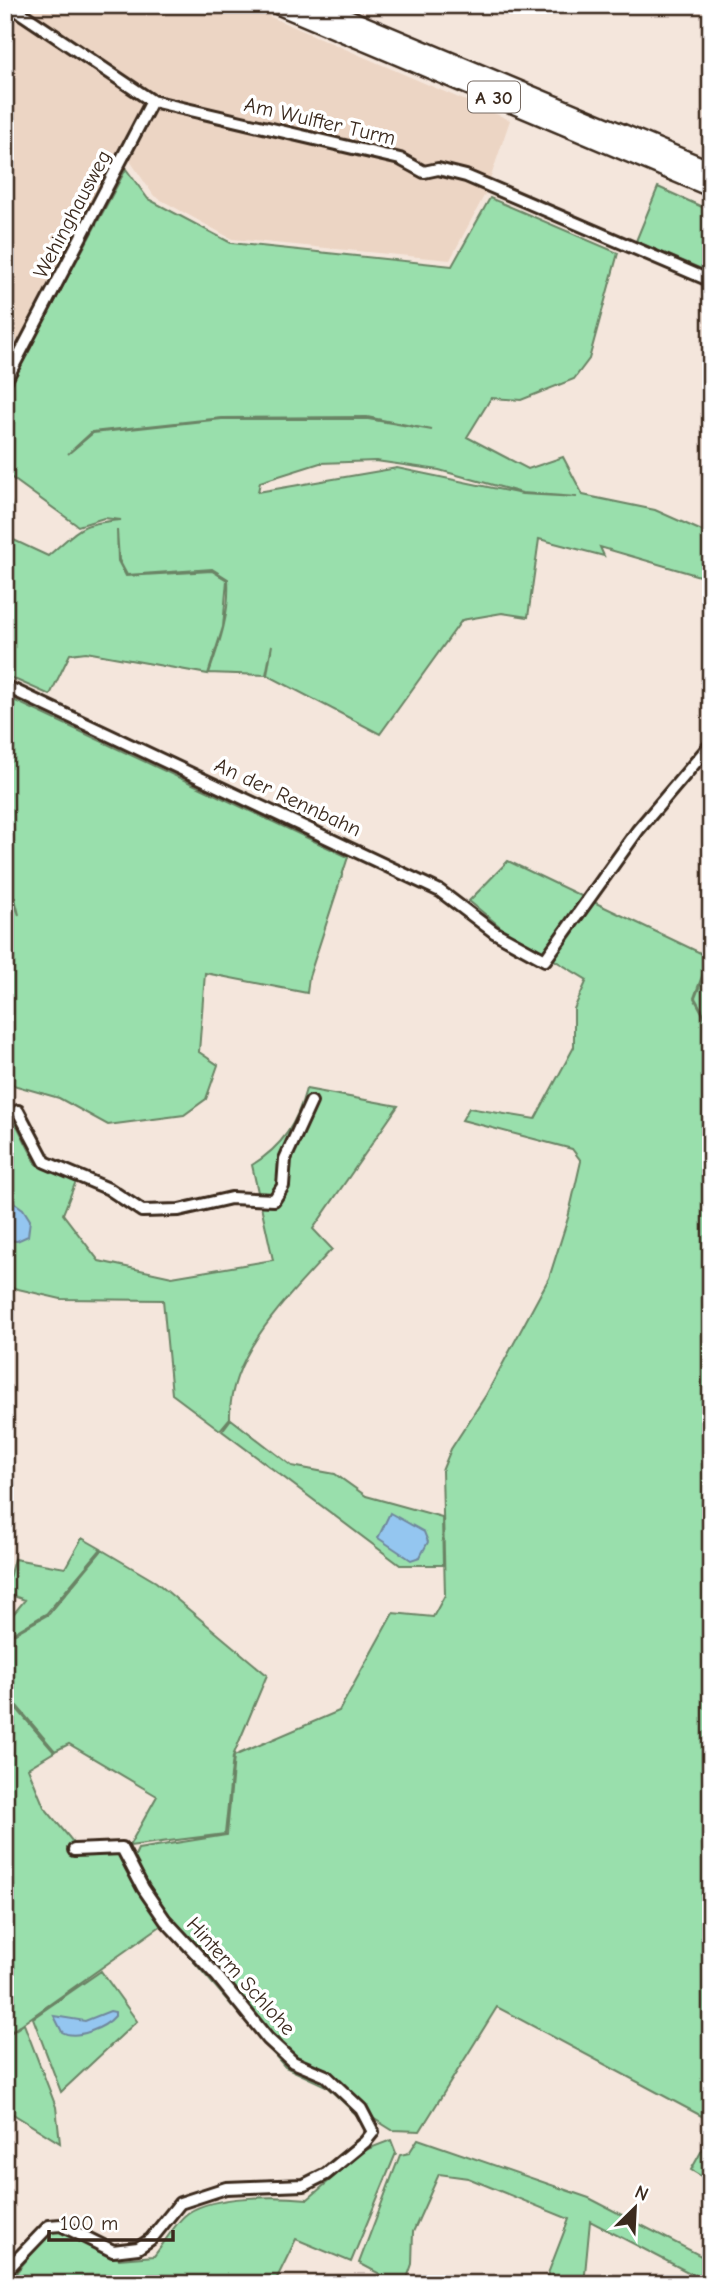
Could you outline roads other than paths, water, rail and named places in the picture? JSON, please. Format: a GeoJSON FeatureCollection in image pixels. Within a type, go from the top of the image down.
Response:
{"type":"FeatureCollection","features":[{"type":"Feature","properties":{"kind":"highway","name":"A 30"},"geometry":{"type":"LineString","coordinates":[[279,5],[711,187]]}},
{"type":"Feature","properties":{"kind":"highway","name":"A 30"},"geometry":{"type":"LineString","coordinates":[[314,5],[711,171]]}},
{"type":"Feature","properties":{"kind":"street","name":"Am Wulfter Turm"},"geometry":{"type":"LineString","coordinates":[[9,5],[152,101],[400,159],[424,172],[446,170],[528,201],[711,281]]}},
{"type":"Feature","properties":{"kind":"street","name":"Wehinghausweg"},"geometry":{"type":"LineString","coordinates":[[5,382],[152,101]]}},
{"type":"Feature","properties":{"kind":"street","name":"An der Rennbahn"},"geometry":{"type":"LineString","coordinates":[[5,686],[440,891],[494,932],[545,960],[638,830],[711,744]]}},
{"type":"Feature","properties":{"kind":"street"},"geometry":{"type":"LineString","coordinates":[[18,1111],[45,1162],[128,1198],[142,1210],[179,1210],[231,1198],[274,1200],[283,1186],[285,1159],[310,1102]]}},
{"type":"Feature","properties":{"kind":"street","name":"Hinterm Schlohe"},"geometry":{"type":"LineString","coordinates":[[5,2272],[48,2226],[61,2225],[113,2251],[138,2248],[151,2239],[180,2203],[226,2188],[304,2186],[326,2174],[365,2142],[373,2132],[361,2109],[326,2076],[293,2062],[268,2039],[217,1976],[165,1920],[143,1888],[122,1848],[74,1850]]}},
{"type":"Feature","properties":{"kind":"water"},"geometry":{"type":"Polygon","coordinates":[[[5,1196],[23,1209],[30,1220],[28,1236],[17,1241],[5,1240],[5,1196]]]}},
{"type":"Feature","properties":{"kind":"water"},"geometry":{"type":"Polygon","coordinates":[[[390,1513],[424,1532],[428,1542],[420,1557],[411,1560],[378,1538],[390,1513]]]}},
{"type":"Feature","properties":{"kind":"water"},"geometry":{"type":"Polygon","coordinates":[[[110,2011],[115,2012],[115,2016],[104,2025],[75,2035],[62,2032],[54,2016],[85,2021],[110,2011]]]}}]}
